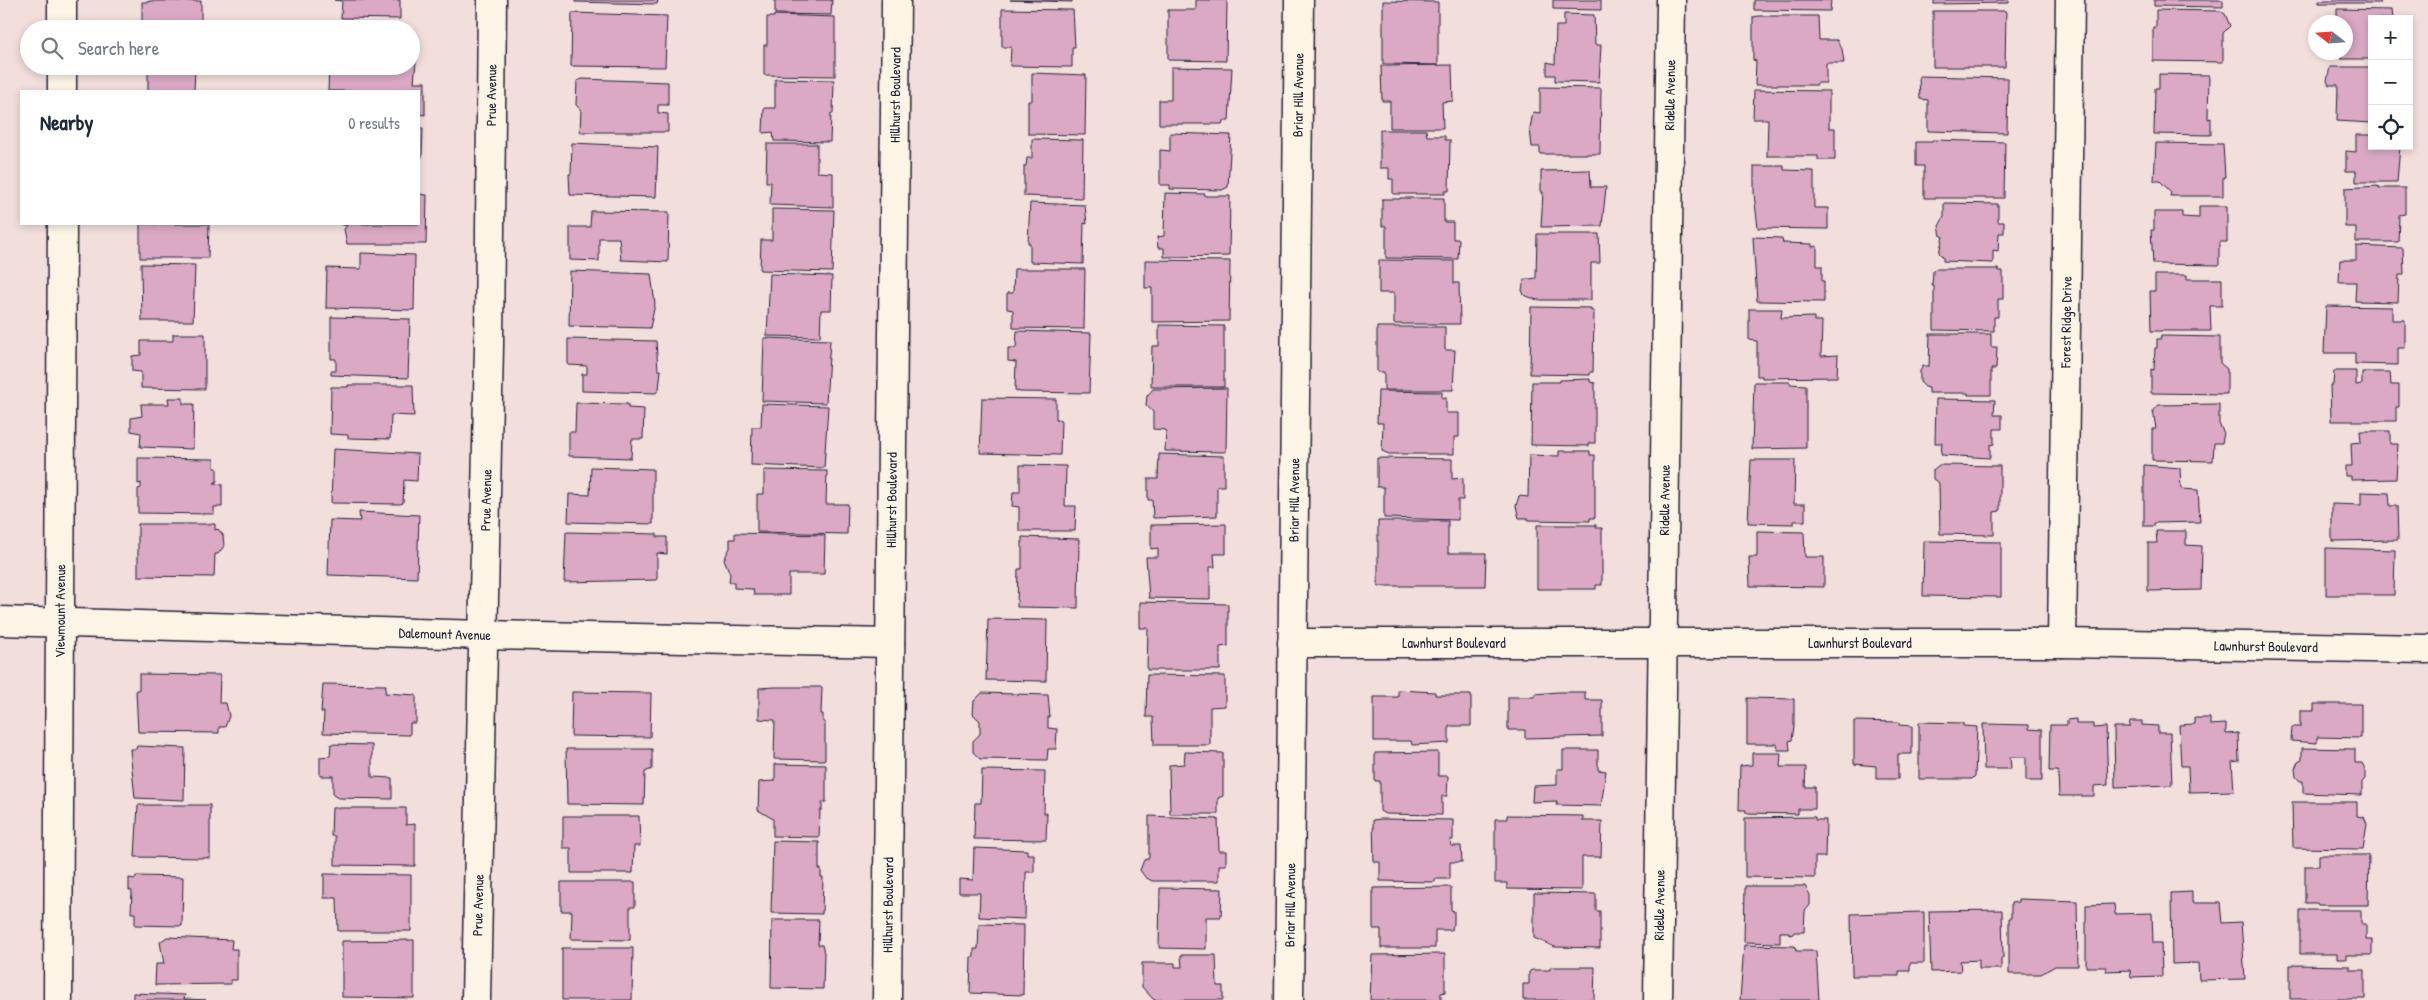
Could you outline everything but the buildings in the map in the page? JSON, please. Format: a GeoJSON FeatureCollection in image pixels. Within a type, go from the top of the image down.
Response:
{"type":"FeatureCollection","features":[{"type":"Feature","properties":{"kind":"street"},"geometry":{"type":"LineString","coordinates":[[62,0],[62,20]]}},
{"type":"Feature","properties":{"kind":"street","name":"Prue Avenue"},"geometry":{"type":"LineString","coordinates":[[476,1000],[484,635],[492,0]]}},
{"type":"Feature","properties":{"kind":"street","name":"Hillhurst Boulevard"},"geometry":{"type":"LineString","coordinates":[[888,1000],[896,0]]}},
{"type":"Feature","properties":{"kind":"street","name":"Briar Hill Avenue"},"geometry":{"type":"LineString","coordinates":[[1289,1000],[1299,0]]}},
{"type":"Feature","properties":{"kind":"street","name":"Ridelle Avenue"},"geometry":{"type":"LineString","coordinates":[[1658,1000],[1672,0]]}},
{"type":"Feature","properties":{"kind":"street","name":"Forest Ridge Drive"},"geometry":{"type":"LineString","coordinates":[[2062,644],[2070,0]]}},
{"type":"Feature","properties":{"kind":"street"},"geometry":{"type":"LineString","coordinates":[[62,75],[62,90]]}},
{"type":"Feature","properties":{"kind":"street","name":"Viewmount Avenue"},"geometry":{"type":"LineString","coordinates":[[58,1000],[62,225]]}},
{"type":"Feature","properties":{"kind":"street","name":"Dalemount Avenue"},"geometry":{"type":"LineString","coordinates":[[0,621],[484,635],[890,643]]}},
{"type":"Feature","properties":{"kind":"street","name":"Lawnhurst Boulevard"},"geometry":{"type":"LineString","coordinates":[[1292,643],[2062,644],[2428,649]]}}]}
